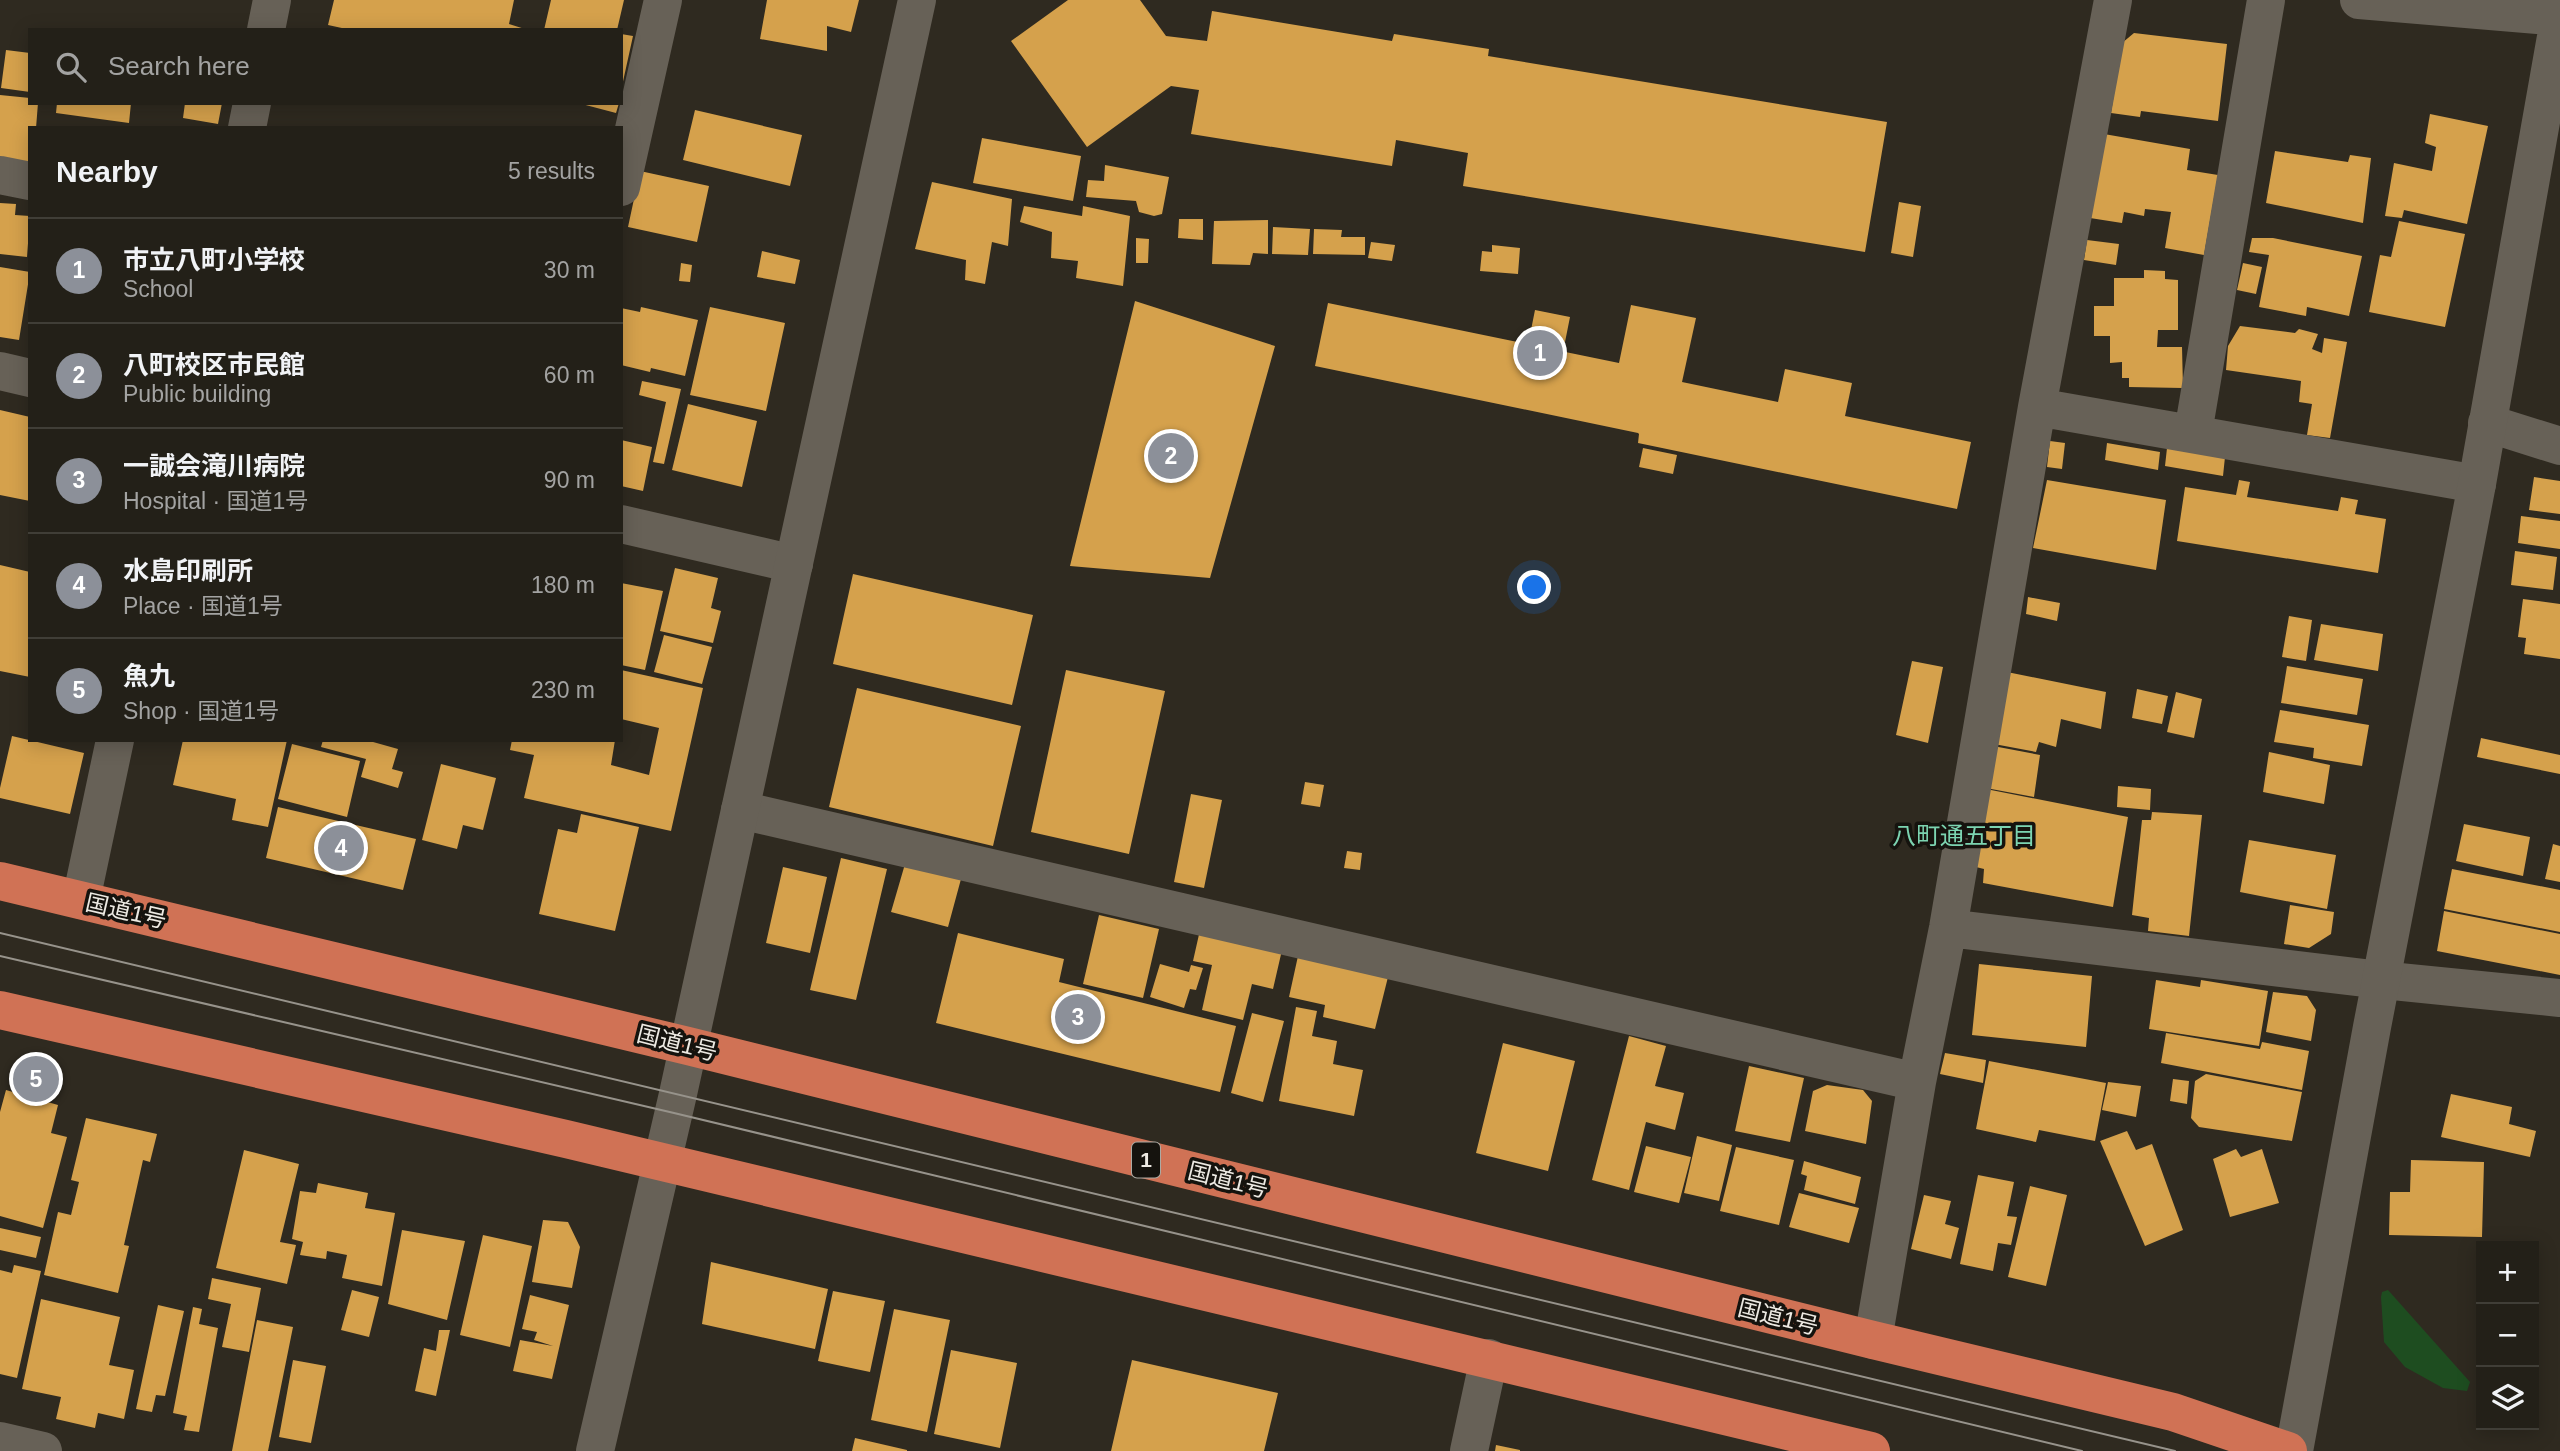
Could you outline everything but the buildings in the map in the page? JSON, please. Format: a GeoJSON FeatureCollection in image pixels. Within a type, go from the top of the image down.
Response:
{"type":"FeatureCollection","features":[{"type":"Feature","properties":{"kind":"highway","name":"国道1号"},"geometry":{"type":"LineString","coordinates":[[0,881],[688,1046],[2173,1412],[2288,1451]]}},
{"type":"Feature","properties":{"kind":"highway"},"geometry":{"type":"LineString","coordinates":[[0,1010],[663,1162],[1489,1358],[1854,1449]]}},
{"type":"Feature","properties":{"kind":"street"},"geometry":{"type":"LineString","coordinates":[[266,28],[272,0]]}},
{"type":"Feature","properties":{"kind":"street"},"geometry":{"type":"LineString","coordinates":[[623,178],[663,0]]}},
{"type":"Feature","properties":{"kind":"street"},"geometry":{"type":"LineString","coordinates":[[595,1451],[663,1162],[917,0]]}},
{"type":"Feature","properties":{"kind":"street"},"geometry":{"type":"LineString","coordinates":[[1873,1340],[1917,1082],[1948,928],[2037,407],[2113,0]]}},
{"type":"Feature","properties":{"kind":"street"},"geometry":{"type":"LineString","coordinates":[[2193,433],[2266,0]]}},
{"type":"Feature","properties":{"kind":"street"},"geometry":{"type":"LineString","coordinates":[[2294,1451],[2477,484],[2560,16],[2359,0]]}},
{"type":"Feature","properties":{"kind":"street"},"geometry":{"type":"LineString","coordinates":[[247,126],[251,105]]}},
{"type":"Feature","properties":{"kind":"street"},"geometry":{"type":"LineString","coordinates":[[0,175],[28,181]]}},
{"type":"Feature","properties":{"kind":"street"},"geometry":{"type":"LineString","coordinates":[[0,371],[28,378]]}},
{"type":"Feature","properties":{"kind":"street"},"geometry":{"type":"LineString","coordinates":[[2037,407],[2477,484]]}},
{"type":"Feature","properties":{"kind":"street"},"geometry":{"type":"LineString","coordinates":[[2487,423],[2560,446]]}},
{"type":"Feature","properties":{"kind":"street"},"geometry":{"type":"LineString","coordinates":[[623,524],[794,564]]}},
{"type":"Feature","properties":{"kind":"street"},"geometry":{"type":"LineString","coordinates":[[81,900],[115,742]]}},
{"type":"Feature","properties":{"kind":"street"},"geometry":{"type":"LineString","coordinates":[[740,810],[1917,1082]]}},
{"type":"Feature","properties":{"kind":"street"},"geometry":{"type":"LineString","coordinates":[[1948,928],[2381,981],[2560,998]]}},
{"type":"Feature","properties":{"kind":"street"},"geometry":{"type":"LineString","coordinates":[[1469,1451],[1489,1358]]}},
{"type":"Feature","properties":{"kind":"street"},"geometry":{"type":"LineString","coordinates":[[0,1441],[43,1451]]}},
{"type":"Feature","properties":{"kind":"green space"},"geometry":{"type":"Polygon","coordinates":[[[2388,1290],[2470,1382],[2467,1391],[2443,1388],[2405,1367],[2384,1342],[2381,1297],[2382,1292],[2388,1290]]]}},
{"type":"Feature","properties":{"kind":"tram line"},"geometry":{"type":"LineString","coordinates":[[0,933],[2175,1451]]}},
{"type":"Feature","properties":{"kind":"tram line"},"geometry":{"type":"LineString","coordinates":[[0,956],[674,1113],[2082,1451]]}},
{"type":"Feature","properties":{"kind":"place","name":"市立八町小学校"},"geometry":{"type":"Point","coordinates":[1540,353]}},
{"type":"Feature","properties":{"kind":"place","name":"八町校区市民館"},"geometry":{"type":"Point","coordinates":[1171,456]}},
{"type":"Feature","properties":{"kind":"place","name":"水島印刷所"},"geometry":{"type":"Point","coordinates":[341,848]}},
{"type":"Feature","properties":{"kind":"place","name":"一誠会滝川病院"},"geometry":{"type":"Point","coordinates":[1078,1017]}},
{"type":"Feature","properties":{"kind":"place","name":"魚九"},"geometry":{"type":"Point","coordinates":[36,1079]}},
{"type":"Feature","properties":{"kind":"district","name":"八町通五丁目"},"geometry":{"type":"Point","coordinates":[1964,836]}}]}
